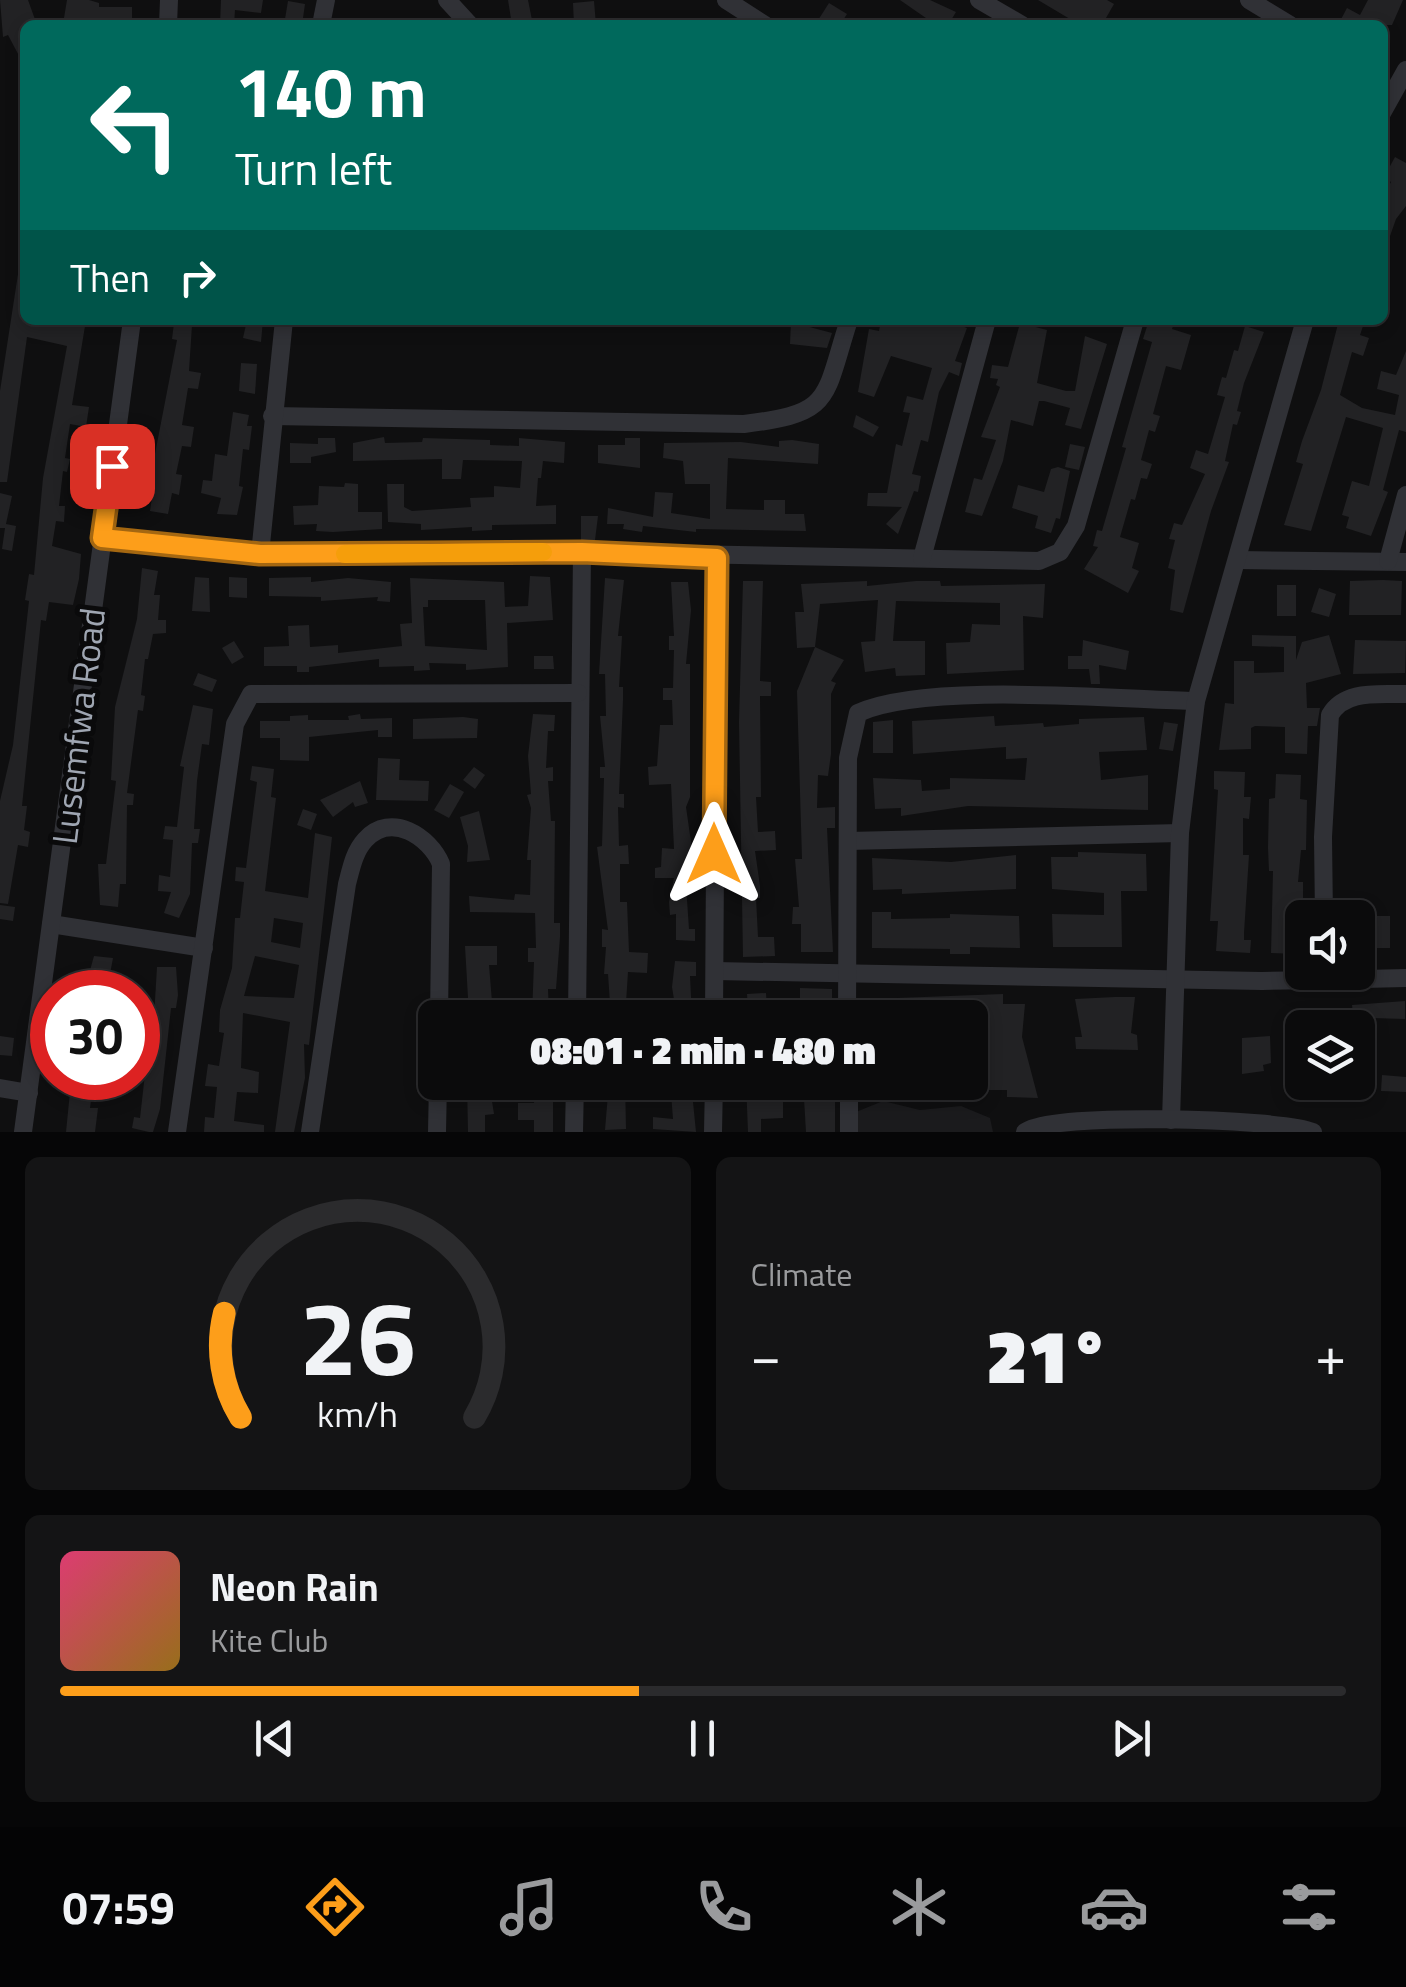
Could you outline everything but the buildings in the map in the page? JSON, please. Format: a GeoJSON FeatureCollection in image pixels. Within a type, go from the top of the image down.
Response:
{"type":"FeatureCollection","features":[{"type":"Feature","properties":{"kind":"street"},"geometry":{"type":"LineString","coordinates":[[446,0],[465,20]]}},
{"type":"Feature","properties":{"kind":"street"},"geometry":{"type":"LineString","coordinates":[[726,0],[757,20]]}},
{"type":"Feature","properties":{"kind":"street"},"geometry":{"type":"LineString","coordinates":[[979,0],[1013,20]]}},
{"type":"Feature","properties":{"kind":"street"},"geometry":{"type":"LineString","coordinates":[[1249,0],[1272,6]]}},
{"type":"Feature","properties":{"kind":"street","name":"Lusemfwa Road"},"geometry":{"type":"LineString","coordinates":[[24,1132],[131,325]]}},
{"type":"Feature","properties":{"kind":"street"},"geometry":{"type":"LineString","coordinates":[[260,554],[283,325]]}},
{"type":"Feature","properties":{"kind":"street"},"geometry":{"type":"LineString","coordinates":[[272,416],[744,424],[798,418],[815,406],[827,386],[847,325]]}},
{"type":"Feature","properties":{"kind":"street"},"geometry":{"type":"LineString","coordinates":[[922,558],[987,325]]}},
{"type":"Feature","properties":{"kind":"street"},"geometry":{"type":"LineString","coordinates":[[102,538],[260,554],[582,552],[717,558],[1039,561],[1060,552],[1076,526],[1134,325]]}},
{"type":"Feature","properties":{"kind":"street"},"geometry":{"type":"LineString","coordinates":[[1171,1120],[1180,833],[1196,701],[1304,325]]}},
{"type":"Feature","properties":{"kind":"street"},"geometry":{"type":"LineString","coordinates":[[1238,560],[1397,562],[1406,496]]}},
{"type":"Feature","properties":{"kind":"street"},"geometry":{"type":"LineString","coordinates":[[576,1000],[582,552]]}},
{"type":"Feature","properties":{"kind":"street"},"geometry":{"type":"LineString","coordinates":[[714,1000],[717,558]]}},
{"type":"Feature","properties":{"kind":"street"},"geometry":{"type":"LineString","coordinates":[[177,1132],[234,724],[251,694],[578,694]]}},
{"type":"Feature","properties":{"kind":"street"},"geometry":{"type":"LineString","coordinates":[[1324,900],[1322,837],[1330,716],[1336,705],[1350,697],[1406,694]]}},
{"type":"Feature","properties":{"kind":"street"},"geometry":{"type":"LineString","coordinates":[[847,1000],[852,721],[858,712],[883,701],[1062,697],[1196,701]]}},
{"type":"Feature","properties":{"kind":"street"},"geometry":{"type":"LineString","coordinates":[[310,1132],[347,884],[365,839],[377,831],[414,831],[434,845],[441,864],[439,1000]]}},
{"type":"Feature","properties":{"kind":"street"},"geometry":{"type":"LineString","coordinates":[[848,840],[1180,833]]}},
{"type":"Feature","properties":{"kind":"street"},"geometry":{"type":"LineString","coordinates":[[52,924],[204,948]]}},
{"type":"Feature","properties":{"kind":"street"},"geometry":{"type":"LineString","coordinates":[[715,971],[846,976],[1285,976]]}},
{"type":"Feature","properties":{"kind":"street"},"geometry":{"type":"LineString","coordinates":[[1375,977],[1406,978]]}},
{"type":"Feature","properties":{"kind":"street"},"geometry":{"type":"LineString","coordinates":[[0,1088],[29,1093]]}},
{"type":"Feature","properties":{"kind":"street"},"geometry":{"type":"LineString","coordinates":[[437,1132],[438,1100]]}},
{"type":"Feature","properties":{"kind":"street"},"geometry":{"type":"LineString","coordinates":[[574,1132],[575,1100]]}},
{"type":"Feature","properties":{"kind":"street"},"geometry":{"type":"LineString","coordinates":[[713,1132],[714,1100]]}},
{"type":"Feature","properties":{"kind":"street"},"geometry":{"type":"LineString","coordinates":[[848,1100],[849,1132]]}},
{"type":"Feature","properties":{"kind":"street"},"geometry":{"type":"LineString","coordinates":[[1024,1132],[1059,1121],[1106,1127],[1171,1120],[1252,1122],[1313,1132]]}},
{"type":"Feature","properties":{"kind":"shaded area"},"geometry":{"type":"Polygon","coordinates":[[[883,1101],[920,1110],[961,1106],[990,1118],[993,1132],[855,1132],[856,1112],[883,1101]]]}},
{"type":"Feature","properties":{"kind":"slow traffic"},"geometry":{"type":"LineString","coordinates":[[345,554],[543,552]]}},
{"type":"Feature","properties":{"kind":"route"},"geometry":{"type":"LineString","coordinates":[[112,466],[102,538],[260,554],[582,552],[717,558],[714,854]]}}]}
